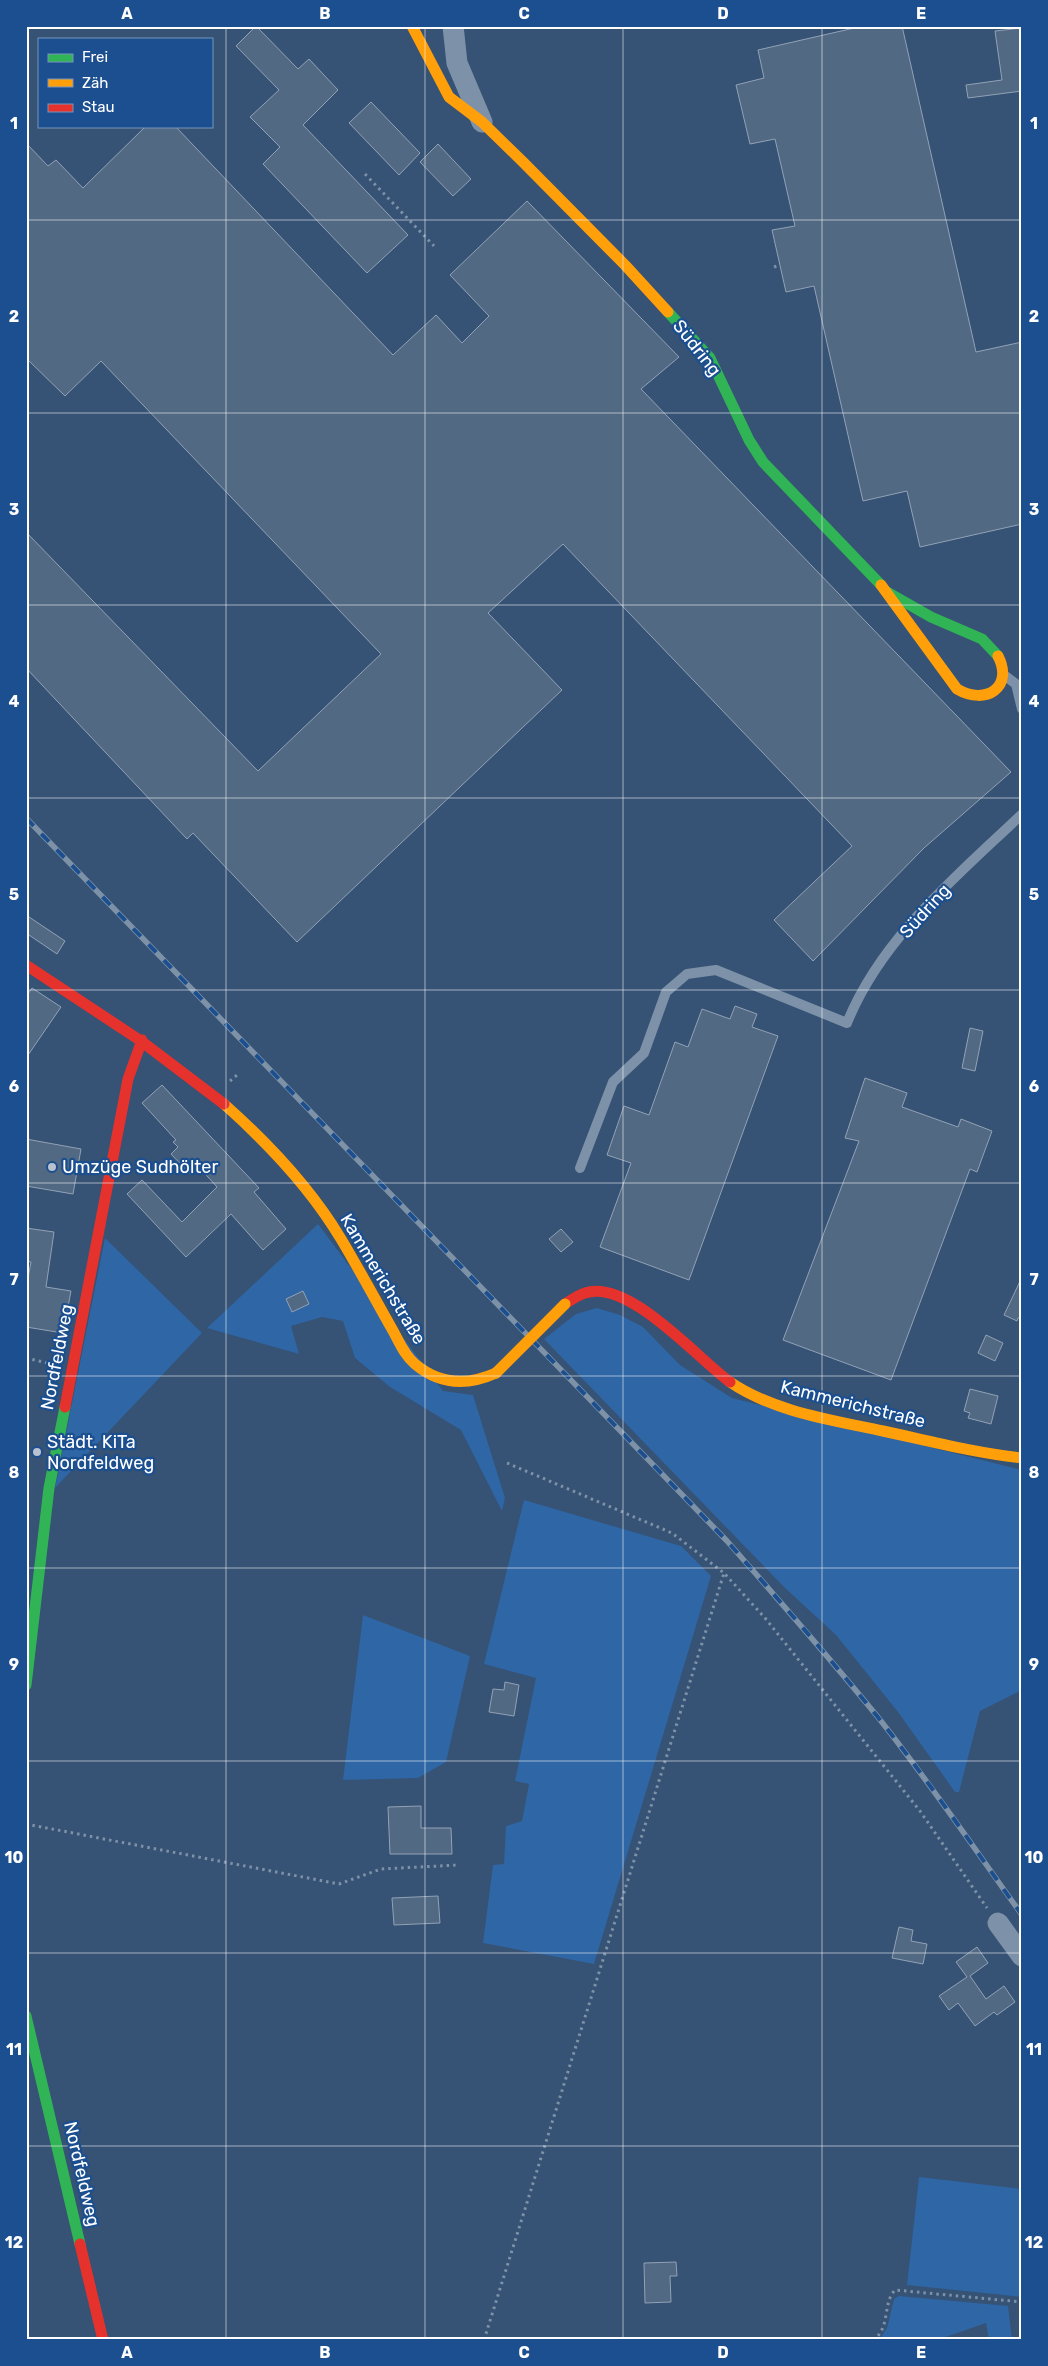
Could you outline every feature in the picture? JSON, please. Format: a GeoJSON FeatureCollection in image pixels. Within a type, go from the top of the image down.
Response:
{"type":"FeatureCollection","features":[{"type":"Feature","properties":{"kind":"street","name":"Südring"},"geometry":{"type":"LineString","coordinates":[[412,26],[450,97],[482,122],[618,258],[698,344],[720,375],[749,440],[763,462],[887,592],[951,681],[964,695],[985,697],[999,685],[1003,674],[1002,663],[996,652],[986,642],[930,616],[887,592]]}},
{"type":"Feature","properties":{"kind":"street","name":"Südring"},"geometry":{"type":"LineString","coordinates":[[430,26],[433,63]]}},
{"type":"Feature","properties":{"kind":"street","name":"Südring"},"geometry":{"type":"LineString","coordinates":[[453,26],[458,63],[482,122]]}},
{"type":"Feature","properties":{"kind":"street","name":"Kammerichstraße"},"geometry":{"type":"LineString","coordinates":[[26,965],[142,1040],[208,1090],[262,1141],[311,1194],[414,1364],[448,1382],[478,1381],[496,1372],[565,1304],[571,1299],[591,1292],[618,1296],[636,1303],[654,1316],[698,1358],[731,1384],[773,1404],[934,1442],[1022,1458]]}},
{"type":"Feature","properties":{"kind":"street","name":"Nordfeldweg"},"geometry":{"type":"LineString","coordinates":[[26,1686],[49,1488],[128,1079],[142,1040]]}},
{"type":"Feature","properties":{"kind":"street"},"geometry":{"type":"LineString","coordinates":[[998,1922],[1022,1956]]}},
{"type":"Feature","properties":{"kind":"street","name":"Nordfeldweg"},"geometry":{"type":"LineString","coordinates":[[26,2016],[103,2340]]}},
{"type":"Feature","properties":{"kind":"lane","name":"Südring"},"geometry":{"type":"LineString","coordinates":[[1003,674],[1016,684],[1022,709]]}},
{"type":"Feature","properties":{"kind":"lane","name":"Südring"},"geometry":{"type":"LineString","coordinates":[[580,1168],[613,1082],[644,1054],[666,992],[687,974],[716,970],[847,1024],[859,998],[888,954],[922,912],[1022,814]]}},
{"type":"Feature","properties":{"kind":"path"},"geometry":{"type":"LineString","coordinates":[[364,174],[434,246]]}},
{"type":"Feature","properties":{"kind":"path"},"geometry":{"type":"LineString","coordinates":[[774,267],[780,265]]}},
{"type":"Feature","properties":{"kind":"path"},"geometry":{"type":"LineString","coordinates":[[507,1463],[672,1533],[724,1573],[765,1618],[920,1811],[998,1922]]}},
{"type":"Feature","properties":{"kind":"path"},"geometry":{"type":"LineString","coordinates":[[484,2340],[724,1573]]}},
{"type":"Feature","properties":{"kind":"path"},"geometry":{"type":"LineString","coordinates":[[26,1824],[339,1884],[381,1869],[458,1865]]}},
{"type":"Feature","properties":{"kind":"path"},"geometry":{"type":"LineString","coordinates":[[873,2340],[884,2326],[889,2296],[895,2290],[1022,2302]]}},
{"type":"Feature","properties":{"kind":"path"},"geometry":{"type":"LineString","coordinates":[[764,2340],[813,2340]]}},
{"type":"Feature","properties":{"kind":"shaded area"},"geometry":{"type":"Polygon","coordinates":[[[318,1224],[443,1391],[473,1395],[505,1498],[502,1511],[461,1430],[390,1387],[355,1358],[343,1321],[322,1317],[291,1326],[299,1354],[207,1328],[318,1224]]]}},
{"type":"Feature","properties":{"kind":"shaded area"},"geometry":{"type":"Polygon","coordinates":[[[105,1238],[202,1333],[55,1488],[105,1238]]]}},
{"type":"Feature","properties":{"kind":"shaded area"},"geometry":{"type":"Polygon","coordinates":[[[597,1308],[620,1315],[643,1327],[680,1365],[732,1398],[1022,1470],[1022,1690],[980,1711],[959,1792],[955,1792],[898,1712],[836,1635],[784,1587],[544,1339],[576,1314],[597,1308]]]}},
{"type":"Feature","properties":{"kind":"shaded area"},"geometry":{"type":"Polygon","coordinates":[[[524,1500],[681,1546],[711,1576],[594,1964],[483,1943],[493,1865],[504,1864],[506,1826],[522,1821],[529,1784],[515,1781],[536,1678],[484,1664],[524,1500]]]}},
{"type":"Feature","properties":{"kind":"shaded area"},"geometry":{"type":"Polygon","coordinates":[[[363,1615],[470,1656],[446,1762],[418,1778],[343,1780],[363,1615]]]}},
{"type":"Feature","properties":{"kind":"shaded area"},"geometry":{"type":"Polygon","coordinates":[[[919,2177],[1022,2189],[1022,2297],[907,2285],[919,2177]]]}},
{"type":"Feature","properties":{"kind":"shaded area"},"geometry":{"type":"Polygon","coordinates":[[[899,2296],[1008,2306],[1012,2340],[989,2340],[986,2323],[937,2340],[879,2340],[887,2328],[894,2299],[899,2296]]]}},
{"type":"Feature","properties":{"kind":"building"},"geometry":{"type":"Polygon","coordinates":[[[256,26],[298,69],[309,59],[338,90],[303,125],[408,235],[367,273],[263,164],[280,147],[250,117],[279,90],[236,46],[256,26]]]}},
{"type":"Feature","properties":{"kind":"building"},"geometry":{"type":"Polygon","coordinates":[[[863,26],[902,26],[976,352],[1022,342],[1022,524],[920,547],[907,491],[863,501],[814,286],[786,292],[772,230],[795,226],[775,139],[750,144],[736,85],[764,78],[758,50],[863,26]]]}},
{"type":"Feature","properties":{"kind":"building"},"geometry":{"type":"Polygon","coordinates":[[[1022,28],[1022,91],[968,98],[966,85],[1002,80],[995,31],[1022,28]]]}},
{"type":"Feature","properties":{"kind":"building"},"geometry":{"type":"Polygon","coordinates":[[[371,102],[420,153],[399,175],[349,123],[371,102]]]}},
{"type":"Feature","properties":{"kind":"building"},"geometry":{"type":"Polygon","coordinates":[[[144,128],[177,128],[393,355],[436,315],[462,343],[489,316],[450,275],[527,201],[679,357],[641,389],[1011,772],[924,848],[813,961],[774,920],[852,846],[563,544],[488,613],[562,690],[297,942],[193,833],[187,839],[26,668],[26,532],[258,771],[381,654],[101,361],[65,396],[26,358],[26,143],[48,166],[56,160],[83,188],[144,128]]]}},
{"type":"Feature","properties":{"kind":"building"},"geometry":{"type":"Polygon","coordinates":[[[438,144],[471,179],[453,196],[420,162],[438,144]]]}},
{"type":"Feature","properties":{"kind":"building"},"geometry":{"type":"Polygon","coordinates":[[[26,915],[65,941],[57,954],[26,933],[26,915]]]}},
{"type":"Feature","properties":{"kind":"building"},"geometry":{"type":"Polygon","coordinates":[[[32,988],[61,1007],[26,1058],[26,997],[32,988]]]}},
{"type":"Feature","properties":{"kind":"building"},"geometry":{"type":"Polygon","coordinates":[[[735,1006],[757,1014],[752,1027],[778,1036],[689,1280],[600,1247],[631,1163],[607,1155],[624,1106],[649,1115],[675,1042],[688,1047],[702,1009],[730,1019],[735,1006]]]}},
{"type":"Feature","properties":{"kind":"building"},"geometry":{"type":"Polygon","coordinates":[[[970,1028],[983,1031],[975,1071],[962,1068],[970,1028]]]}},
{"type":"Feature","properties":{"kind":"building"},"geometry":{"type":"Polygon","coordinates":[[[865,1078],[907,1093],[902,1107],[958,1127],[961,1119],[992,1131],[977,1172],[970,1169],[891,1380],[783,1340],[859,1141],[845,1138],[865,1078]]]}},
{"type":"Feature","properties":{"kind":"building"},"geometry":{"type":"Polygon","coordinates":[[[162,1085],[259,1188],[254,1192],[286,1229],[263,1250],[231,1214],[186,1257],[127,1194],[142,1180],[182,1222],[217,1187],[199,1167],[191,1175],[171,1154],[178,1147],[173,1142],[176,1140],[142,1103],[162,1085]]]}},
{"type":"Feature","properties":{"kind":"building","name":"Umzüge Sudhölter"},"geometry":{"type":"Polygon","coordinates":[[[26,1139],[81,1149],[73,1194],[26,1186],[26,1139]]]}},
{"type":"Feature","properties":{"kind":"building"},"geometry":{"type":"Polygon","coordinates":[[[26,1228],[54,1232],[46,1287],[71,1291],[63,1333],[26,1327],[26,1289],[31,1262],[26,1261],[26,1228]]]}},
{"type":"Feature","properties":{"kind":"building"},"geometry":{"type":"Polygon","coordinates":[[[561,1229],[573,1242],[561,1252],[549,1239],[561,1229]]]}},
{"type":"Feature","properties":{"kind":"building"},"geometry":{"type":"Polygon","coordinates":[[[1022,1277],[1022,1318],[1018,1318],[1017,1321],[1004,1315],[1022,1277]]]}},
{"type":"Feature","properties":{"kind":"building"},"geometry":{"type":"Polygon","coordinates":[[[303,1291],[309,1304],[292,1312],[286,1299],[303,1291]]]}},
{"type":"Feature","properties":{"kind":"building"},"geometry":{"type":"Polygon","coordinates":[[[986,1335],[1003,1343],[995,1361],[978,1353],[986,1335]]]}},
{"type":"Feature","properties":{"kind":"building"},"geometry":{"type":"Polygon","coordinates":[[[970,1389],[998,1396],[991,1424],[968,1418],[970,1413],[964,1411],[970,1389]]]}},
{"type":"Feature","properties":{"kind":"building"},"geometry":{"type":"Polygon","coordinates":[[[505,1682],[519,1685],[514,1716],[489,1712],[493,1689],[504,1690],[505,1682]]]}},
{"type":"Feature","properties":{"kind":"building"},"geometry":{"type":"Polygon","coordinates":[[[421,1806],[421,1828],[451,1828],[452,1854],[390,1854],[388,1807],[421,1806]]]}},
{"type":"Feature","properties":{"kind":"building"},"geometry":{"type":"Polygon","coordinates":[[[438,1896],[440,1923],[394,1925],[392,1898],[438,1896]]]}},
{"type":"Feature","properties":{"kind":"building"},"geometry":{"type":"Polygon","coordinates":[[[899,1927],[913,1930],[911,1941],[927,1944],[923,1964],[892,1958],[899,1927]]]}},
{"type":"Feature","properties":{"kind":"building"},"geometry":{"type":"Polygon","coordinates":[[[977,1947],[988,1963],[970,1976],[986,1999],[1004,1986],[1015,2002],[997,2015],[994,2012],[975,2026],[958,2003],[949,2010],[939,1996],[967,1977],[956,1962],[977,1947]]]}},
{"type":"Feature","properties":{"kind":"building"},"geometry":{"type":"Polygon","coordinates":[[[676,2262],[677,2276],[670,2276],[671,2302],[645,2303],[644,2263],[676,2262]]]}},
{"type":"Feature","properties":{"kind":"railway"},"geometry":{"type":"LineString","coordinates":[[26,818],[727,1541],[896,1740],[1022,1915]]}},
{"type":"Feature","properties":{"kind":"traffic: fast"},"geometry":{"type":"LineString","coordinates":[[668,312],[710,358],[749,440],[763,462],[881,585]]}},
{"type":"Feature","properties":{"kind":"traffic: fast"},"geometry":{"type":"LineString","coordinates":[[887,592],[931,617],[982,639],[998,656]]}},
{"type":"Feature","properties":{"kind":"traffic: fast"},"geometry":{"type":"LineString","coordinates":[[26,1685],[49,1488],[65,1407]]}},
{"type":"Feature","properties":{"kind":"traffic: fast"},"geometry":{"type":"LineString","coordinates":[[26,2016],[80,2244]]}},
{"type":"Feature","properties":{"kind":"traffic: slow"},"geometry":{"type":"LineString","coordinates":[[412,26],[449,97],[482,122],[523,162],[625,265],[668,312]]}},
{"type":"Feature","properties":{"kind":"traffic: slow"},"geometry":{"type":"LineString","coordinates":[[881,585],[957,689],[968,694],[978,695],[987,694],[994,690],[1000,685],[1002,677],[1002,667],[998,656]]}},
{"type":"Feature","properties":{"kind":"traffic: slow"},"geometry":{"type":"LineString","coordinates":[[224,1104],[273,1151],[316,1202],[341,1239],[402,1348],[415,1364],[424,1371],[444,1380],[475,1380],[496,1373]]}},
{"type":"Feature","properties":{"kind":"traffic: slow"},"geometry":{"type":"LineString","coordinates":[[496,1373],[565,1304]]}},
{"type":"Feature","properties":{"kind":"traffic: slow"},"geometry":{"type":"LineString","coordinates":[[730,1382],[765,1401],[804,1414],[952,1446],[1022,1458]]}},
{"type":"Feature","properties":{"kind":"traffic: jam"},"geometry":{"type":"LineString","coordinates":[[26,965],[141,1041],[224,1104]]}},
{"type":"Feature","properties":{"kind":"traffic: jam"},"geometry":{"type":"LineString","coordinates":[[65,1407],[128,1079],[142,1040]]}},
{"type":"Feature","properties":{"kind":"traffic: jam"},"geometry":{"type":"LineString","coordinates":[[565,1304],[585,1293],[602,1292],[621,1297],[641,1308],[661,1323],[730,1382]]}},
{"type":"Feature","properties":{"kind":"traffic: jam"},"geometry":{"type":"LineString","coordinates":[[80,2244],[103,2340]]}},
{"type":"Feature","properties":{"kind":"place","name":"Umzüge Sudhölter"},"geometry":{"type":"Point","coordinates":[52,1167]}},
{"type":"Feature","properties":{"kind":"place","name":"Städt. KiTa Nordfeldweg"},"geometry":{"type":"Point","coordinates":[37,1452]}}]}
